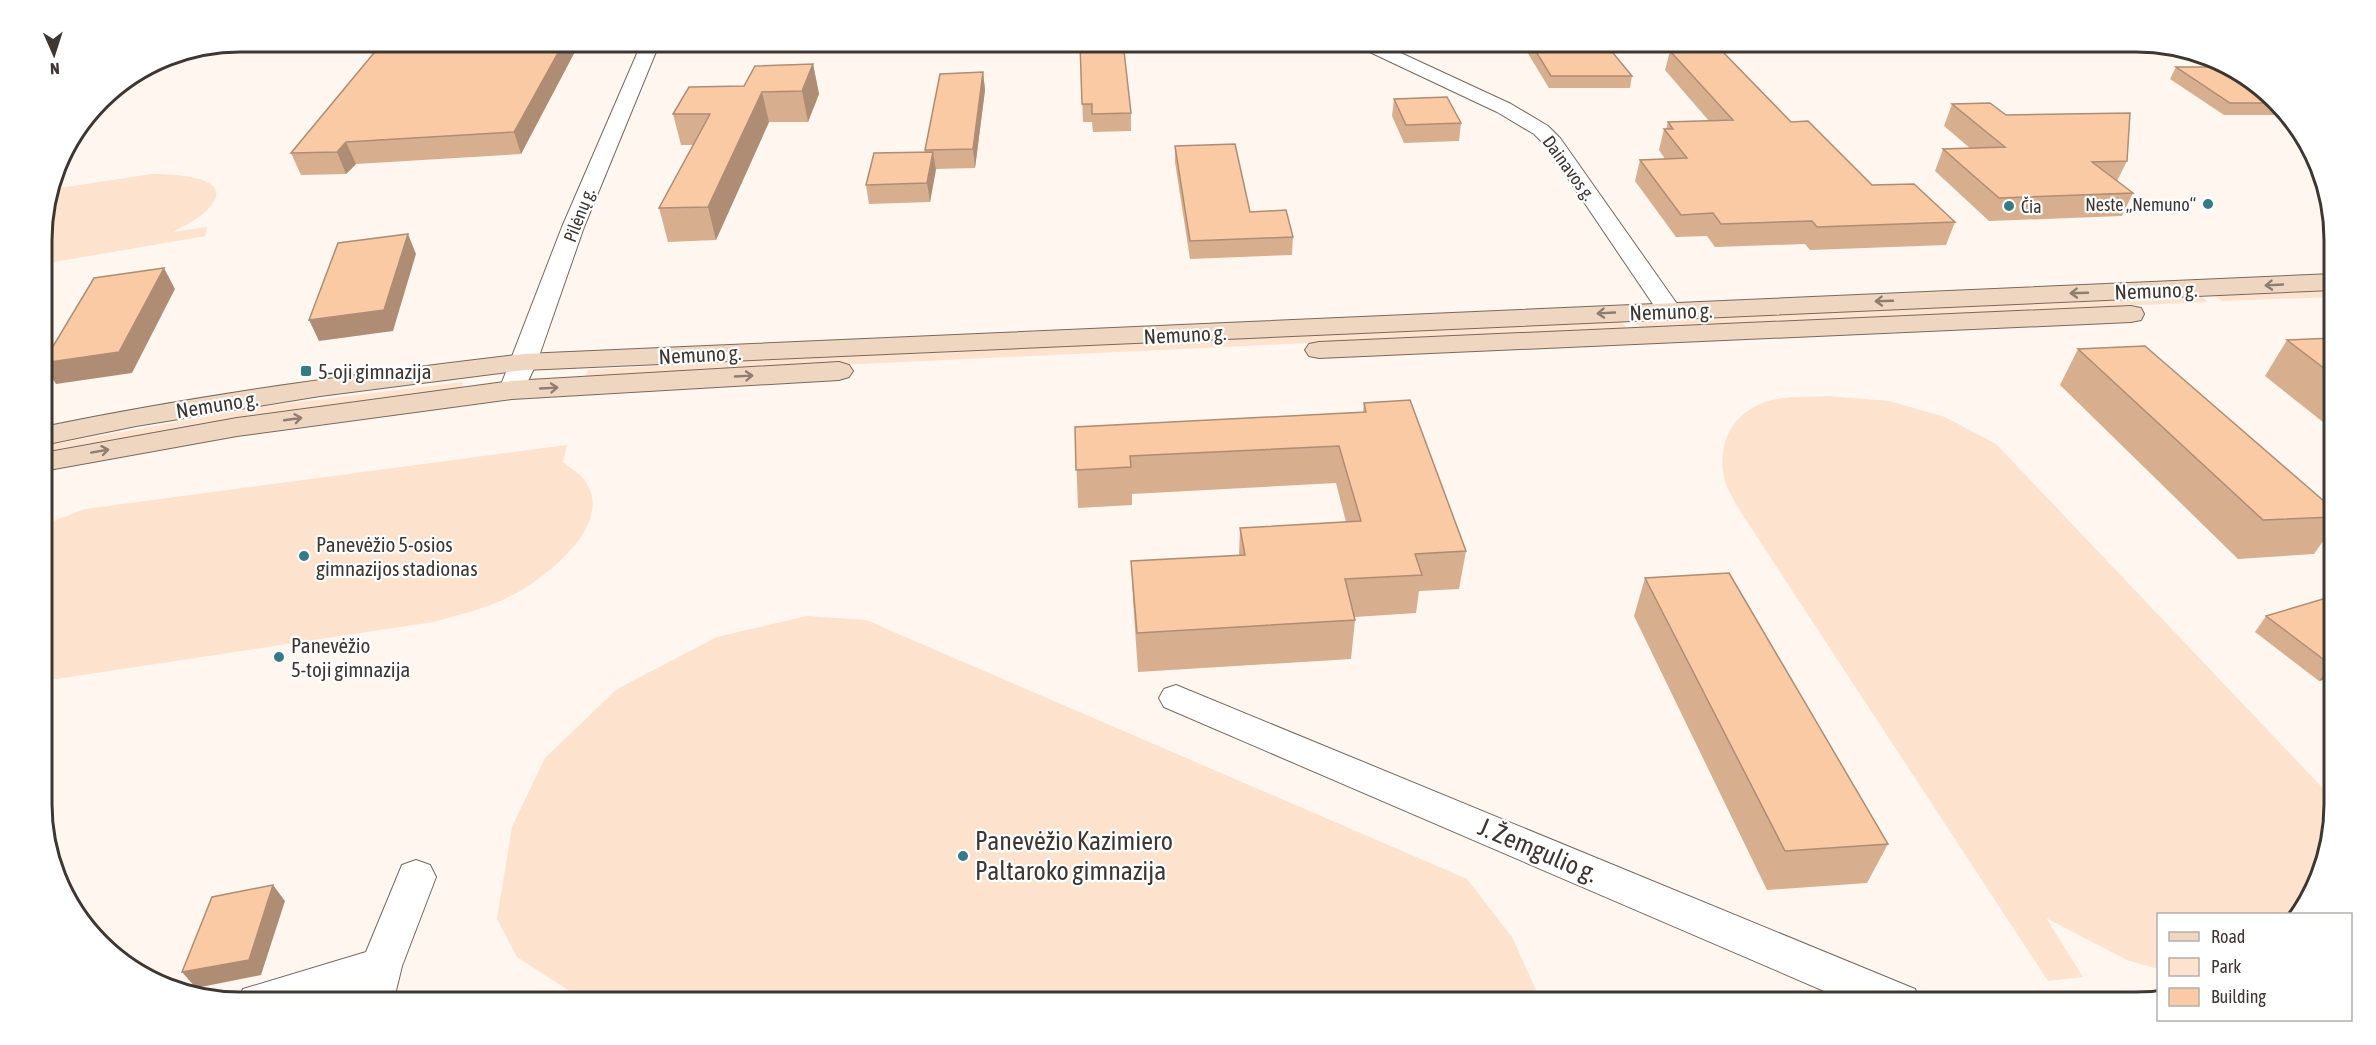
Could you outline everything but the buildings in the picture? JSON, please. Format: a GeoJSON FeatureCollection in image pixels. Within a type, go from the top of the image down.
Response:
{"type":"FeatureCollection","features":[{"type":"Feature","properties":{"kind":"main road","name":"Nemuno g."},"geometry":{"type":"LineString","coordinates":[[53,434],[136,417],[320,387],[524,362],[2324,282]]}},
{"type":"Feature","properties":{"kind":"main road","name":"Nemuno g."},"geometry":{"type":"LineString","coordinates":[[53,460],[237,427],[512,390],[840,371],[2324,305]]}},
{"type":"Feature","properties":{"kind":"street","name":"Dainavos g."},"geometry":{"type":"LineString","coordinates":[[1385,52],[1495,103],[1541,130],[1553,142],[1670,311]]}},
{"type":"Feature","properties":{"kind":"street","name":"Pilėnų g."},"geometry":{"type":"LineString","coordinates":[[512,390],[573,227],[646,53]]}},
{"type":"Feature","properties":{"kind":"street","name":"J. Žemgulio g."},"geometry":{"type":"LineString","coordinates":[[1176,698],[1874,992]]}},
{"type":"Feature","properties":{"kind":"street"},"geometry":{"type":"LineString","coordinates":[[330,992],[376,985],[416,877]]}},
{"type":"Feature","properties":{"kind":"green space"},"geometry":{"type":"Polygon","coordinates":[[[152,174],[201,180],[211,184],[216,191],[215,200],[205,212],[173,232],[207,227],[205,236],[53,262],[53,228],[60,188],[152,174]]]}},
{"type":"Feature","properties":{"kind":"green space"},"geometry":{"type":"Polygon","coordinates":[[[2324,291],[2324,297],[2222,301],[2215,296],[2324,291]]]}},
{"type":"Feature","properties":{"kind":"green space"},"geometry":{"type":"Polygon","coordinates":[[[2201,296],[2208,302],[1640,328],[1635,321],[2201,296]]]}},
{"type":"Feature","properties":{"kind":"green space"},"geometry":{"type":"Polygon","coordinates":[[[1622,321],[1626,328],[585,377],[588,370],[701,363],[1622,321]]]}},
{"type":"Feature","properties":{"kind":"green space"},"geometry":{"type":"Polygon","coordinates":[[[463,382],[461,389],[207,423],[53,450],[53,444],[267,406],[463,382]]]}},
{"type":"Feature","properties":{"kind":"green space"},"geometry":{"type":"Polygon","coordinates":[[[1828,396],[1889,401],[1945,417],[1996,444],[2324,789],[2320,841],[2314,865],[2289,913],[2157,913],[2157,969],[2127,960],[2046,918],[2083,977],[2048,981],[1742,514],[1727,486],[1722,463],[1723,449],[1733,426],[1741,416],[1763,403],[1796,397],[1828,396]]]}},
{"type":"Feature","properties":{"kind":"green space","name":"Panevėžio 5-osios gimnazijos stadionas"},"geometry":{"type":"Polygon","coordinates":[[[567,445],[563,462],[581,476],[591,492],[592,509],[587,526],[577,542],[549,571],[520,591],[477,610],[433,622],[52,680],[52,521],[85,509],[567,445]]]}},
{"type":"Feature","properties":{"kind":"green space","name":"Panevėžio Kazimiero Paltaroko gimnazija"},"geometry":{"type":"Polygon","coordinates":[[[807,616],[866,620],[1467,879],[1512,937],[1537,992],[571,992],[517,957],[497,919],[512,827],[545,758],[617,689],[717,637],[807,616]]]}},
{"type":"Feature","properties":{"kind":"place","name":"Neste „Nemuno“"},"geometry":{"type":"Point","coordinates":[2208,204]}},
{"type":"Feature","properties":{"kind":"place","name":"Čia"},"geometry":{"type":"Point","coordinates":[2009,206]}},
{"type":"Feature","properties":{"kind":"place","name":"5-oji gimnazija"},"geometry":{"type":"Point","coordinates":[306,371]}},
{"type":"Feature","properties":{"kind":"place","name":"Panevėžio 5-osios gimnazijos stadionas"},"geometry":{"type":"Point","coordinates":[304,556]}},
{"type":"Feature","properties":{"kind":"place","name":"Panevėžio 5-toji gimnazija"},"geometry":{"type":"Point","coordinates":[279,657]}},
{"type":"Feature","properties":{"kind":"place","name":"Panevėžio Kazimiero Paltaroko gimnazija"},"geometry":{"type":"Point","coordinates":[963,856]}}]}
